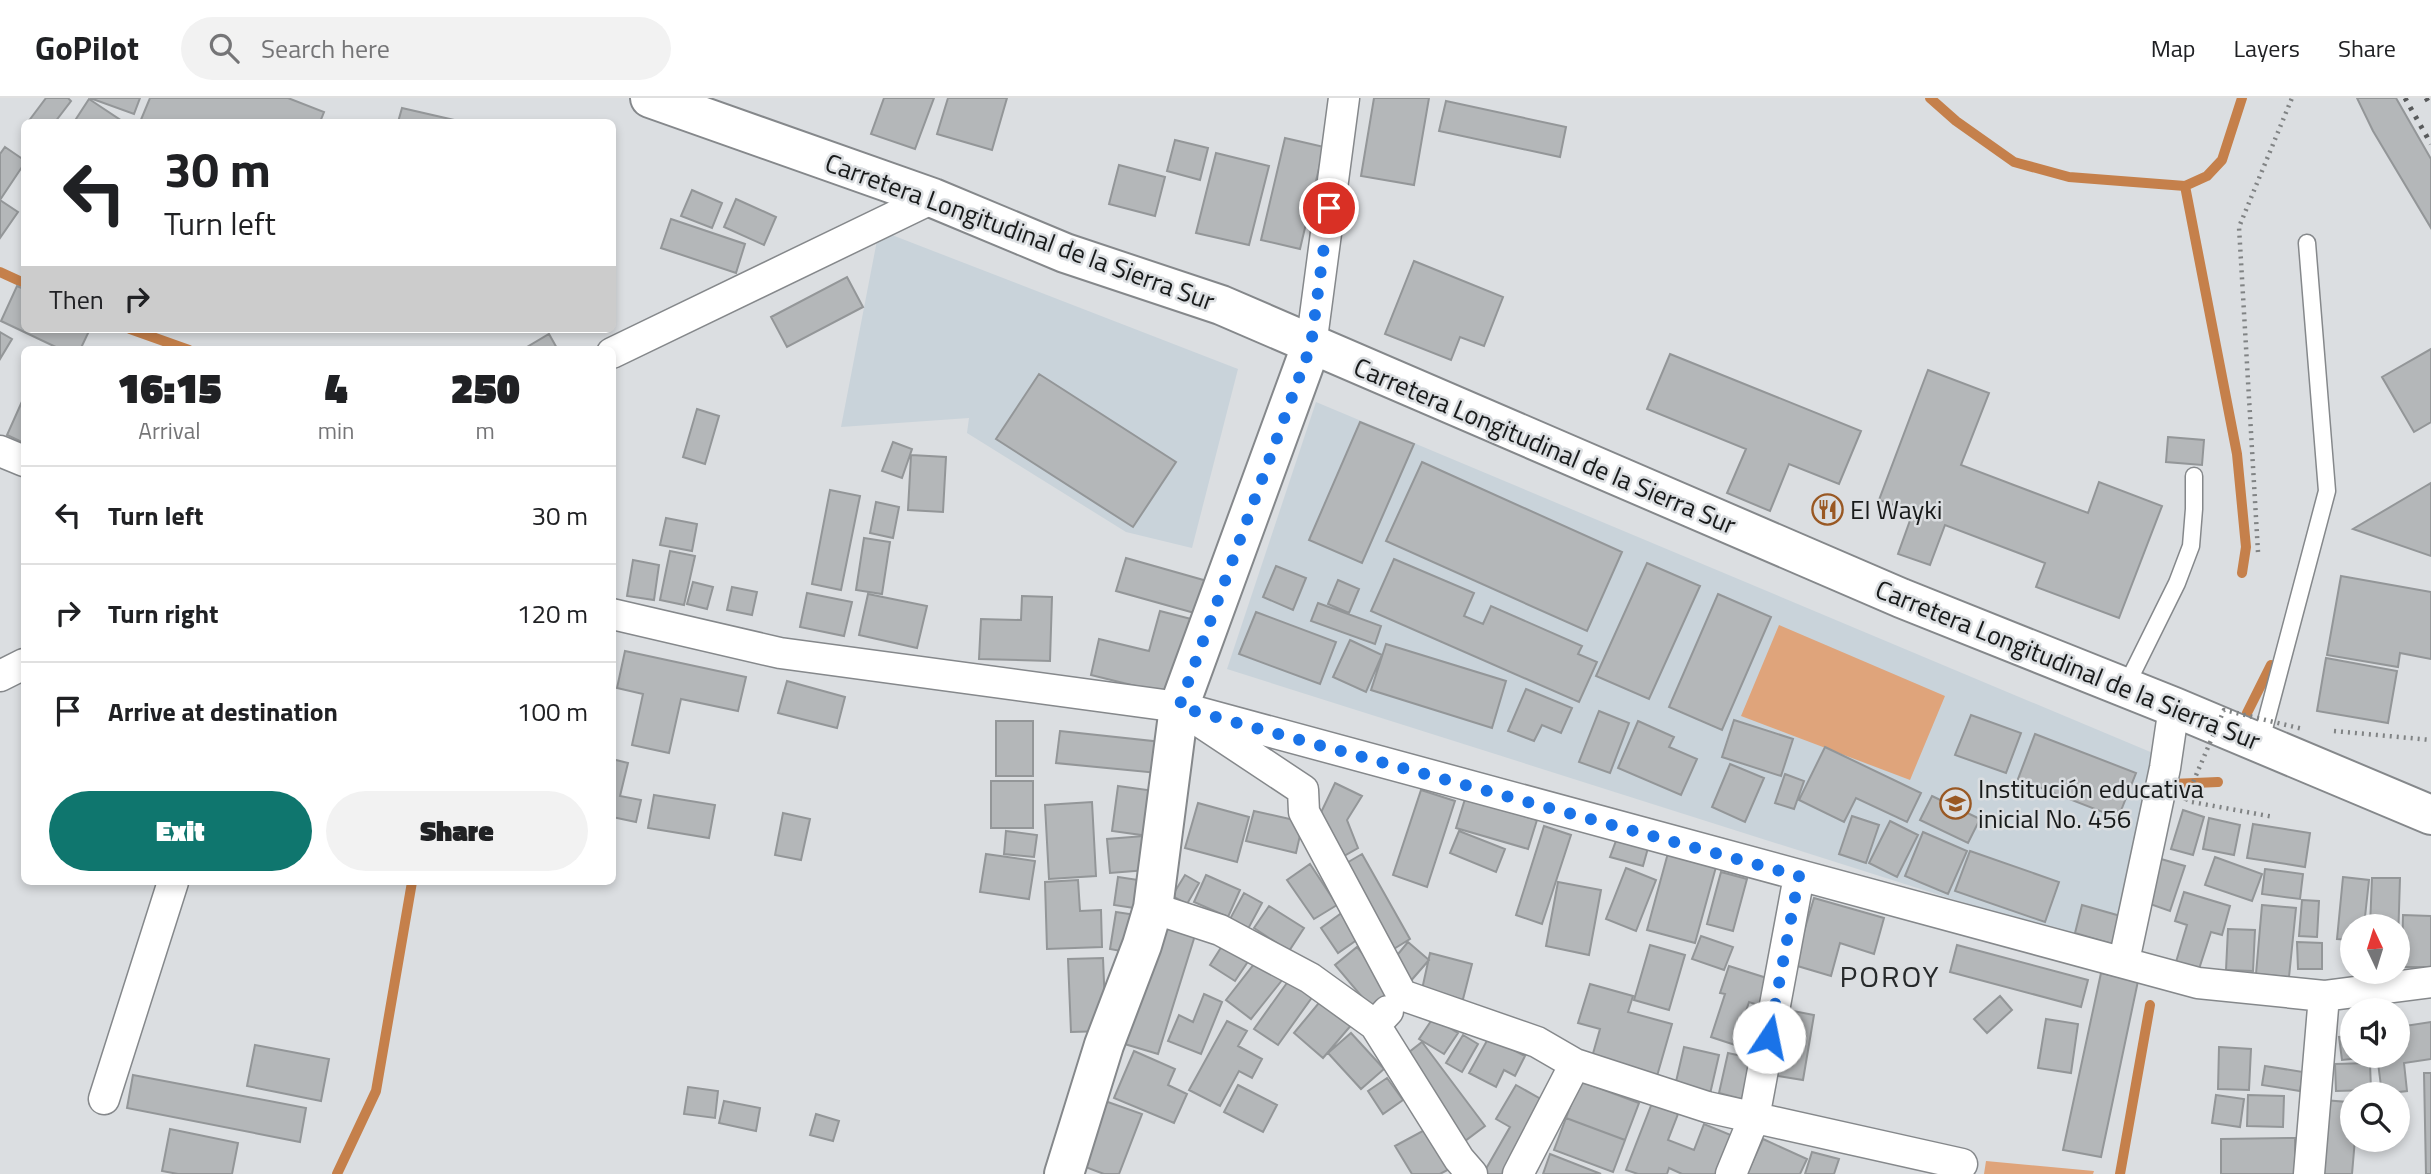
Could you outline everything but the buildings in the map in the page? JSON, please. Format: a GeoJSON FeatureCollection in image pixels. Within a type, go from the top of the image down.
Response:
{"type":"FeatureCollection","features":[{"type":"Feature","properties":{"kind":"main road","name":"Carretera Longitudinal de la Sierra Sur"},"geometry":{"type":"LineString","coordinates":[[650,98],[933,198],[1065,253],[1221,306],[1901,598],[2174,707],[2431,816]]}},
{"type":"Feature","properties":{"kind":"main road"},"geometry":{"type":"LineString","coordinates":[[1064,1174],[1107,1035],[1142,945],[1153,908],[1179,707],[1311,345]]}},
{"type":"Feature","properties":{"kind":"street"},"geometry":{"type":"LineString","coordinates":[[1311,345],[1344,98]]}},
{"type":"Feature","properties":{"kind":"street"},"geometry":{"type":"LineString","coordinates":[[616,351],[933,198]]}},
{"type":"Feature","properties":{"kind":"street"},"geometry":{"type":"LineString","coordinates":[[0,451],[21,460]]}},
{"type":"Feature","properties":{"kind":"street"},"geometry":{"type":"LineString","coordinates":[[616,615],[780,653],[1179,707],[2198,983],[2323,996],[2431,982]]}},
{"type":"Feature","properties":{"kind":"street"},"geometry":{"type":"LineString","coordinates":[[0,676],[21,666]]}},
{"type":"Feature","properties":{"kind":"street"},"geometry":{"type":"LineString","coordinates":[[1179,707],[1303,790],[1304,812],[1402,995],[1536,1042],[1575,1063],[1707,1107],[1962,1164]]}},
{"type":"Feature","properties":{"kind":"street"},"geometry":{"type":"LineString","coordinates":[[2124,961],[2165,768],[2174,707]]}},
{"type":"Feature","properties":{"kind":"street"},"geometry":{"type":"LineString","coordinates":[[1731,1174],[1755,1118],[1799,876]]}},
{"type":"Feature","properties":{"kind":"street"},"geometry":{"type":"LineString","coordinates":[[104,1099],[172,885]]}},
{"type":"Feature","properties":{"kind":"street"},"geometry":{"type":"LineString","coordinates":[[1153,908],[1220,930],[1310,978],[1375,1025],[1459,1159],[1472,1174]]}},
{"type":"Feature","properties":{"kind":"street"},"geometry":{"type":"LineString","coordinates":[[1375,1025],[1402,995]]}},
{"type":"Feature","properties":{"kind":"street"},"geometry":{"type":"LineString","coordinates":[[2309,1174],[2323,996]]}},
{"type":"Feature","properties":{"kind":"street"},"geometry":{"type":"LineString","coordinates":[[1518,1174],[1575,1063]]}},
{"type":"Feature","properties":{"kind":"lane"},"geometry":{"type":"LineString","coordinates":[[2260,744],[2327,491],[2307,243]]}},
{"type":"Feature","properties":{"kind":"lane"},"geometry":{"type":"LineString","coordinates":[[2125,688],[2177,583],[2191,546],[2194,476]]}},
{"type":"Feature","properties":{"kind":"path"},"geometry":{"type":"LineString","coordinates":[[2258,552],[2239,227],[2292,98]]}},
{"type":"Feature","properties":{"kind":"path"},"geometry":{"type":"LineString","coordinates":[[2274,817],[2185,801],[2224,710],[2315,730]]}},
{"type":"Feature","properties":{"kind":"path"},"geometry":{"type":"LineString","coordinates":[[2328,731],[2431,740]]}},
{"type":"Feature","properties":{"kind":"shaded area"},"geometry":{"type":"Polygon","coordinates":[[[879,230],[1238,369],[1192,548],[1126,532],[967,433],[969,418],[841,427],[879,230]]]}},
{"type":"Feature","properties":{"kind":"shaded area"},"geometry":{"type":"Polygon","coordinates":[[[1316,402],[2160,756],[2119,952],[1227,669],[1316,402]]]}},
{"type":"Feature","properties":{"kind":"shaded area"},"geometry":{"type":"Polygon","coordinates":[[[1779,625],[1945,696],[1910,780],[1741,716],[1779,625]]]}},
{"type":"Feature","properties":{"kind":"shaded area"},"geometry":{"type":"Polygon","coordinates":[[[1986,1161],[2094,1171],[2093,1174],[1984,1174],[1986,1161]]]}},
{"type":"Feature","properties":{"kind":"waterway"},"geometry":{"type":"LineString","coordinates":[[1930,98],[1956,121],[2014,162],[2069,177],[2185,186],[2207,176],[2222,160],[2242,98]]}},
{"type":"Feature","properties":{"kind":"waterway"},"geometry":{"type":"LineString","coordinates":[[2185,186],[2237,454],[2246,547],[2242,573]]}},
{"type":"Feature","properties":{"kind":"waterway"},"geometry":{"type":"LineString","coordinates":[[0,272],[21,282]]}},
{"type":"Feature","properties":{"kind":"waterway"},"geometry":{"type":"LineString","coordinates":[[141,333],[178,346]]}},
{"type":"Feature","properties":{"kind":"waterway"},"geometry":{"type":"LineString","coordinates":[[2247,713],[2271,665]]}},
{"type":"Feature","properties":{"kind":"waterway"},"geometry":{"type":"LineString","coordinates":[[2170,791],[2172,784],[2218,782]]}},
{"type":"Feature","properties":{"kind":"waterway"},"geometry":{"type":"LineString","coordinates":[[337,1174],[376,1091],[411,885]]}},
{"type":"Feature","properties":{"kind":"waterway"},"geometry":{"type":"LineString","coordinates":[[2120,1174],[2150,1005]]}},
{"type":"Feature","properties":{"kind":"railway"},"geometry":{"type":"LineString","coordinates":[[2405,98],[2431,144]]}},
{"type":"Feature","properties":{"kind":"railway"},"geometry":{"type":"LineString","coordinates":[[2426,98],[2431,106]]}},
{"type":"Feature","properties":{"kind":"place","name":"El Wayki"},"geometry":{"type":"Point","coordinates":[1827,510]}},
{"type":"Feature","properties":{"kind":"place","name":"Institución educativa inicial No. 456"},"geometry":{"type":"Point","coordinates":[1955,804]}},
{"type":"Feature","properties":{"kind":"district","name":"POROY"},"geometry":{"type":"Point","coordinates":[1890,977]}},
{"type":"Feature","properties":{"kind":"route"},"geometry":{"type":"LineString","coordinates":[[1329,208],[1311,345],[1179,707],[1799,876],[1769,1037]]}}]}
